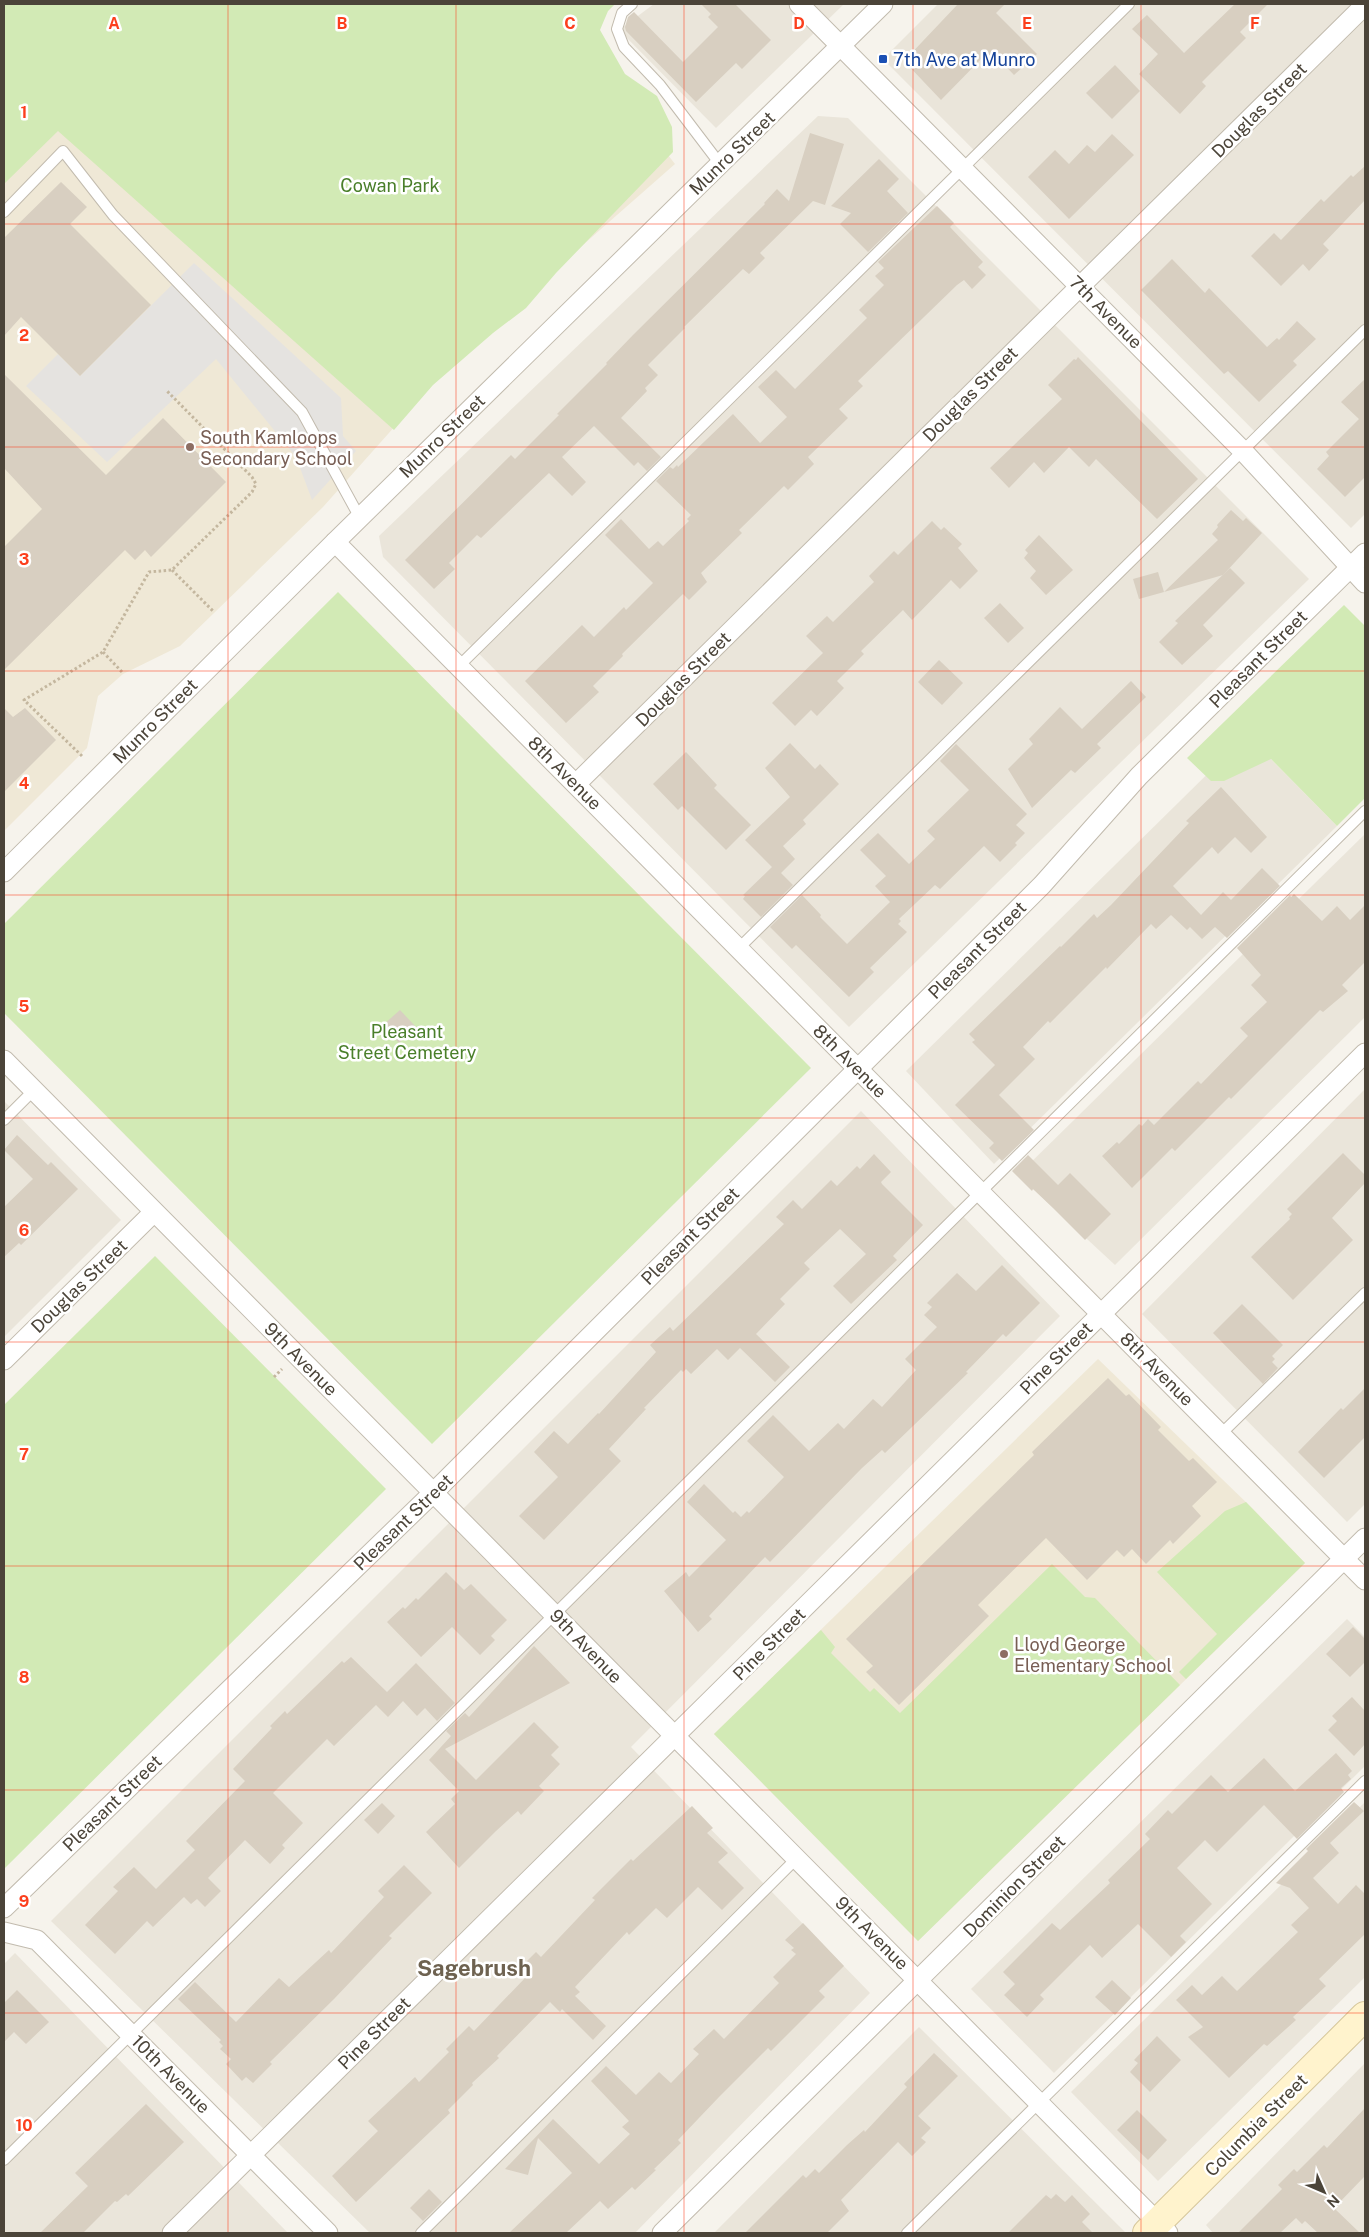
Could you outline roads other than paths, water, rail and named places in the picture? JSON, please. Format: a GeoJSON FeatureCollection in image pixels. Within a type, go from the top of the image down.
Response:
{"type":"FeatureCollection","features":[{"type":"Feature","properties":{"kind":"main road","name":"Columbia Street"},"geometry":{"type":"LineString","coordinates":[[1157,2230],[1365,2016]]}},
{"type":"Feature","properties":{"kind":"street","name":"7th Avenue"},"geometry":{"type":"LineString","coordinates":[[799,4],[1243,451],[1365,583]]}},
{"type":"Feature","properties":{"kind":"street","name":"Munro Street"},"geometry":{"type":"LineString","coordinates":[[4,872],[335,542],[884,4]]}},
{"type":"Feature","properties":{"kind":"street","name":"Douglas Street"},"geometry":{"type":"LineString","coordinates":[[576,784],[1365,5]]}},
{"type":"Feature","properties":{"kind":"street","name":"8th Avenue"},"geometry":{"type":"LineString","coordinates":[[335,542],[1365,1580]]}},
{"type":"Feature","properties":{"kind":"street","name":"Pleasant Street"},"geometry":{"type":"LineString","coordinates":[[4,1908],[434,1492],[1042,884],[1139,776],[1365,553]]}},
{"type":"Feature","properties":{"kind":"street","name":"Pine Street"},"geometry":{"type":"LineString","coordinates":[[172,2233],[1365,1053]]}},
{"type":"Feature","properties":{"kind":"street","name":"9th Avenue"},"geometry":{"type":"LineString","coordinates":[[4,1060],[918,1980],[1039,2104],[1157,2230]]}},
{"type":"Feature","properties":{"kind":"street","name":"Douglas Street"},"geometry":{"type":"LineString","coordinates":[[4,1360],[154,1212]]}},
{"type":"Feature","properties":{"kind":"street","name":"Dominion Street"},"geometry":{"type":"LineString","coordinates":[[662,2233],[1365,1538]]}},
{"type":"Feature","properties":{"kind":"street","name":"10th Avenue"},"geometry":{"type":"LineString","coordinates":[[4,1932],[38,1940],[328,2233]]}},
{"type":"Feature","properties":{"kind":"lane"},"geometry":{"type":"LineString","coordinates":[[632,4],[622,13],[617,29],[624,46],[660,85],[720,164]]}},
{"type":"Feature","properties":{"kind":"lane"},"geometry":{"type":"LineString","coordinates":[[459,666],[1129,4]]}},
{"type":"Feature","properties":{"kind":"lane"},"geometry":{"type":"LineString","coordinates":[[4,212],[63,151],[113,216],[302,412],[360,518]]}},
{"type":"Feature","properties":{"kind":"lane"},"geometry":{"type":"LineString","coordinates":[[739,948],[1365,330]]}},
{"type":"Feature","properties":{"kind":"lane"},"geometry":{"type":"LineString","coordinates":[[4,2160],[1365,811]]}},
{"type":"Feature","properties":{"kind":"lane"},"geometry":{"type":"LineString","coordinates":[[4,1120],[34,1090]]}},
{"type":"Feature","properties":{"kind":"lane"},"geometry":{"type":"LineString","coordinates":[[1221,1434],[1365,1293]]}},
{"type":"Feature","properties":{"kind":"lane"},"geometry":{"type":"LineString","coordinates":[[907,2233],[1365,1781]]}},
{"type":"Feature","properties":{"kind":"lane"},"geometry":{"type":"LineString","coordinates":[[421,2233],[797,1858]]}},
{"type":"Feature","properties":{"kind":"place","name":"7th Ave at Munro"},"geometry":{"type":"Point","coordinates":[883,59]}},
{"type":"Feature","properties":{"kind":"place","name":"South Kamloops Secondary School"},"geometry":{"type":"Point","coordinates":[190,447]}},
{"type":"Feature","properties":{"kind":"place","name":"Lloyd George Elementary School"},"geometry":{"type":"Point","coordinates":[1004,1654]}},
{"type":"Feature","properties":{"kind":"district","name":"Sagebrush"},"geometry":{"type":"Point","coordinates":[474,1968]}},
{"type":"Feature","properties":{"kind":"park label","name":"Cowan Park"},"geometry":{"type":"Point","coordinates":[390,185]}},
{"type":"Feature","properties":{"kind":"park label","name":"Pleasant Street Cemetery"},"geometry":{"type":"Point","coordinates":[407,1041]}}]}
